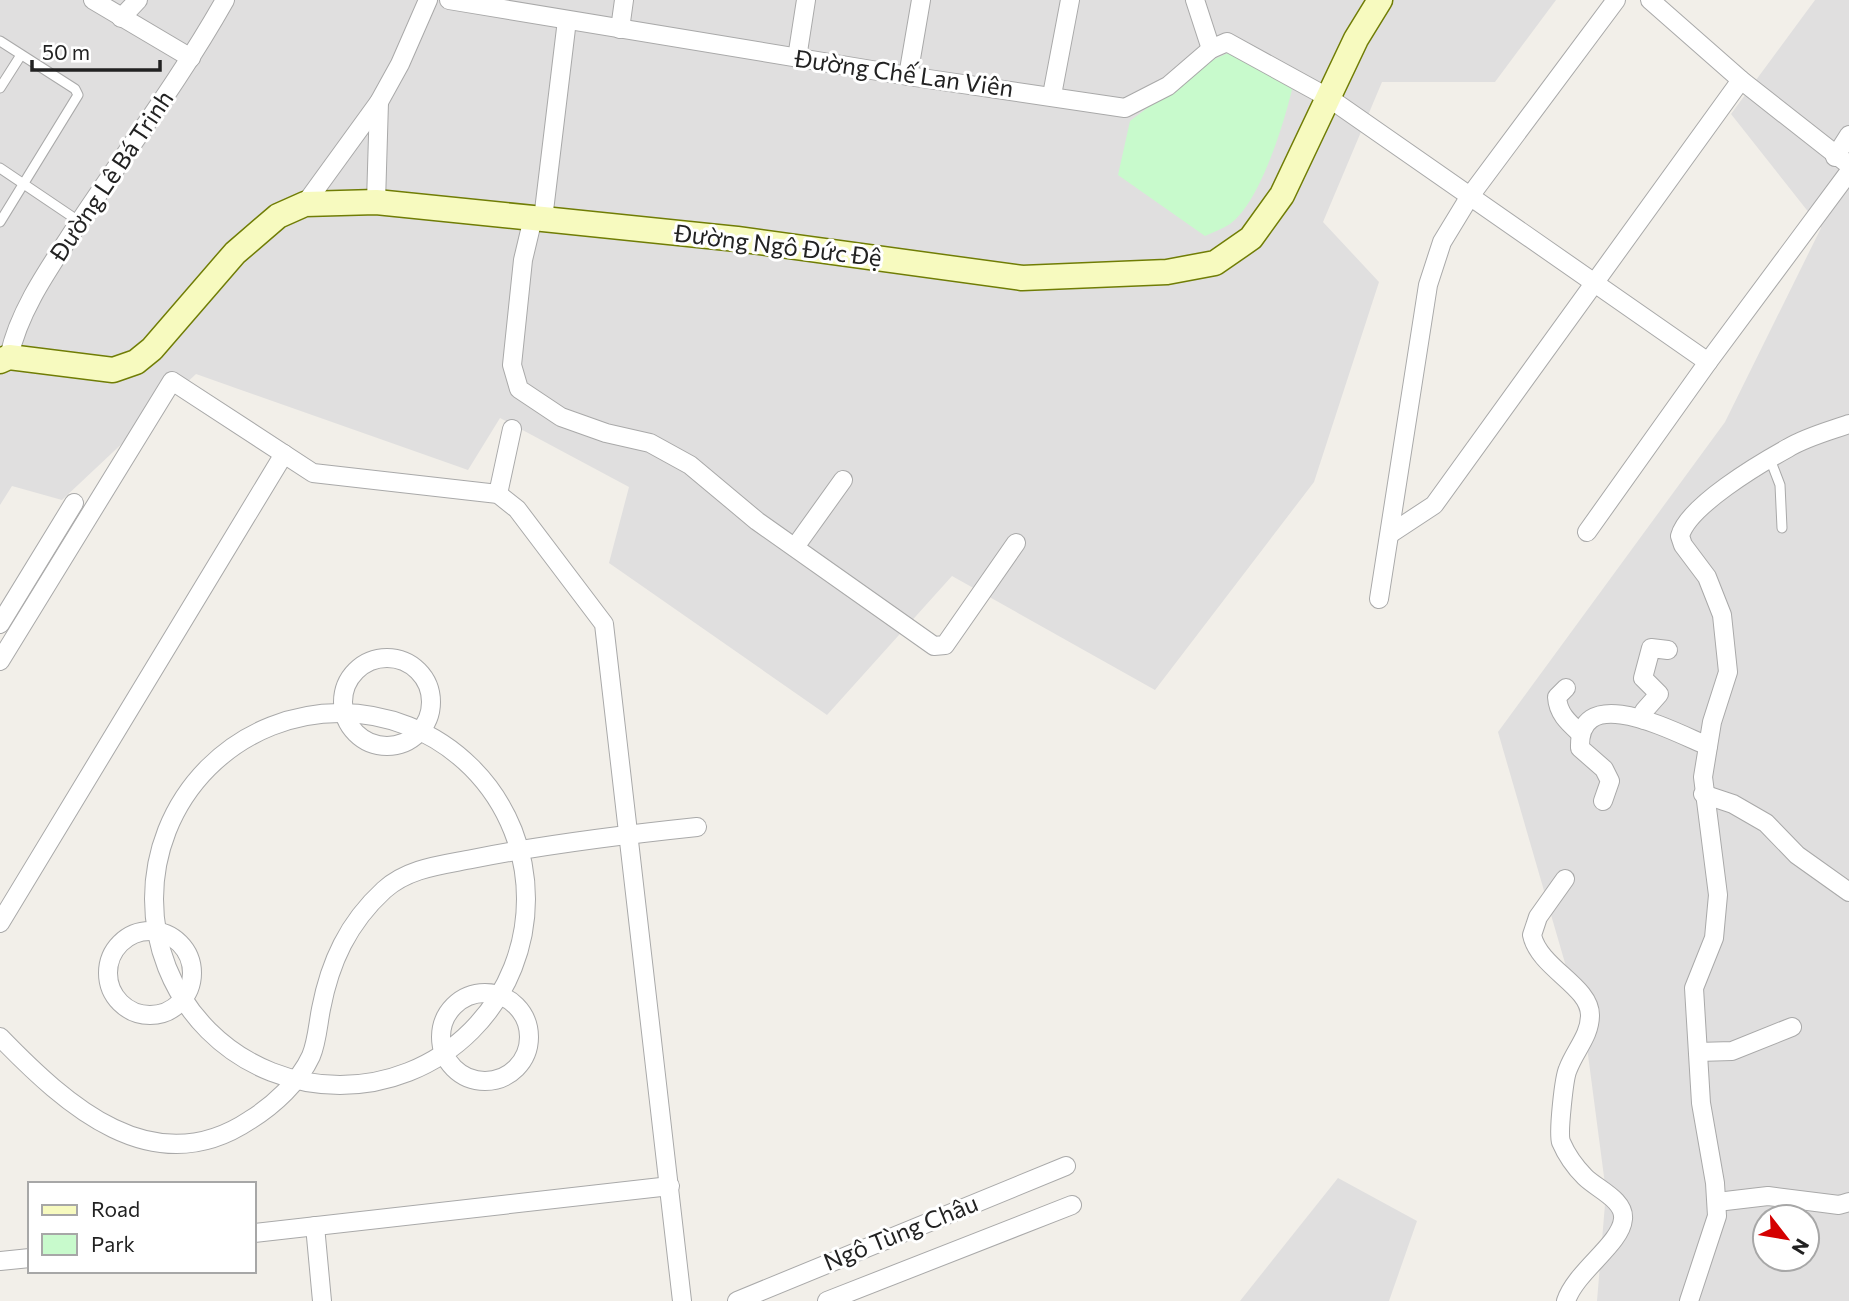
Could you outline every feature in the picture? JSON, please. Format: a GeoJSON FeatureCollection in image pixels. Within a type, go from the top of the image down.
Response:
{"type":"FeatureCollection","features":[{"type":"Feature","properties":{"kind":"main road","name":"Đường Ngô Đức Đệ"},"geometry":{"type":"LineString","coordinates":[[4,359],[39,360],[113,370],[136,362],[152,349],[236,253],[278,216],[305,204],[376,202],[538,218],[737,239],[1022,278],[1167,272],[1216,263],[1251,238],[1282,195],[1356,39],[1380,0]]}},
{"type":"Feature","properties":{"kind":"street"},"geometry":{"type":"LineString","coordinates":[[93,0],[191,58]]}},
{"type":"Feature","properties":{"kind":"street"},"geometry":{"type":"LineString","coordinates":[[121,18],[138,0]]}},
{"type":"Feature","properties":{"kind":"street","name":"Đường Lê Bá Trinh"},"geometry":{"type":"LineString","coordinates":[[4,359],[41,282],[191,58],[225,0]]}},
{"type":"Feature","properties":{"kind":"street"},"geometry":{"type":"LineString","coordinates":[[305,204],[379,102],[428,0]]}},
{"type":"Feature","properties":{"kind":"street","name":"Đường Chế Lan Viên"},"geometry":{"type":"LineString","coordinates":[[451,0],[908,76],[1125,107],[1168,86],[1211,49]]}},
{"type":"Feature","properties":{"kind":"street"},"geometry":{"type":"LineString","coordinates":[[620,29],[624,0]]}},
{"type":"Feature","properties":{"kind":"street"},"geometry":{"type":"LineString","coordinates":[[797,58],[806,0]]}},
{"type":"Feature","properties":{"kind":"street"},"geometry":{"type":"LineString","coordinates":[[908,76],[921,0]]}},
{"type":"Feature","properties":{"kind":"street"},"geometry":{"type":"LineString","coordinates":[[1052,95],[1070,0]]}},
{"type":"Feature","properties":{"kind":"street"},"geometry":{"type":"LineString","coordinates":[[1195,0],[1211,49],[1227,42],[1329,98],[1708,362]]}},
{"type":"Feature","properties":{"kind":"street"},"geometry":{"type":"LineString","coordinates":[[1380,599],[1428,285],[1442,242],[1470,196],[1616,0]]}},
{"type":"Feature","properties":{"kind":"street"},"geometry":{"type":"LineString","coordinates":[[1650,0],[1741,80],[1842,161],[1849,135]]}},
{"type":"Feature","properties":{"kind":"street"},"geometry":{"type":"LineString","coordinates":[[567,20],[538,218],[523,260],[512,365],[520,389],[536,403],[576,424],[663,449],[690,465],[757,521],[927,643],[940,647],[955,631],[1016,543]]}},
{"type":"Feature","properties":{"kind":"street"},"geometry":{"type":"LineString","coordinates":[[1390,534],[1434,505],[1741,80]]}},
{"type":"Feature","properties":{"kind":"street"},"geometry":{"type":"LineString","coordinates":[[376,202],[379,102]]}},
{"type":"Feature","properties":{"kind":"street"},"geometry":{"type":"LineString","coordinates":[[1587,532],[1708,362],[1849,172]]}},
{"type":"Feature","properties":{"kind":"street"},"geometry":{"type":"LineString","coordinates":[[0,661],[172,381],[313,473],[498,494],[517,509],[604,624],[682,1301]]}},
{"type":"Feature","properties":{"kind":"street"},"geometry":{"type":"LineString","coordinates":[[1689,1301],[1713,1233],[1717,1202],[1701,1102],[1694,988],[1713,945],[1718,895],[1703,794],[1708,746],[1728,672],[1725,634],[1707,576],[1683,545],[1680,536],[1683,525],[1697,508],[1770,459],[1790,447],[1849,424]]}},
{"type":"Feature","properties":{"kind":"street"},"geometry":{"type":"LineString","coordinates":[[498,494],[512,429]]}},
{"type":"Feature","properties":{"kind":"street"},"geometry":{"type":"LineString","coordinates":[[0,923],[284,454]]}},
{"type":"Feature","properties":{"kind":"street"},"geometry":{"type":"LineString","coordinates":[[795,547],[843,480]]}},
{"type":"Feature","properties":{"kind":"street"},"geometry":{"type":"LineString","coordinates":[[0,624],[74,503]]}},
{"type":"Feature","properties":{"kind":"street"},"geometry":{"type":"LineString","coordinates":[[1644,720],[1644,711],[1659,694],[1643,678],[1647,652],[1651,649],[1668,650]]}},
{"type":"Feature","properties":{"kind":"street"},"geometry":{"type":"LineString","coordinates":[[382,658],[403,660],[416,668],[430,692],[431,707],[420,730],[406,742],[377,745],[353,731],[344,709],[344,689],[351,676],[361,666],[382,658]]}},
{"type":"Feature","properties":{"kind":"street"},"geometry":{"type":"LineString","coordinates":[[1566,688],[1558,697],[1558,707],[1567,722],[1581,734]]}},
{"type":"Feature","properties":{"kind":"street"},"geometry":{"type":"LineString","coordinates":[[344,709],[420,730],[438,739],[487,782],[521,848],[529,906],[519,960],[498,996],[446,1057],[386,1080],[330,1086],[265,1073],[211,1035],[181,1001],[171,983],[155,930],[153,876],[170,817],[205,767],[255,731],[344,709]]}},
{"type":"Feature","properties":{"kind":"street"},"geometry":{"type":"LineString","coordinates":[[1602,801],[1610,782],[1604,769],[1580,748],[1581,734],[1585,726],[1600,714],[1615,713],[1644,720],[1708,746]]}},
{"type":"Feature","properties":{"kind":"street"},"geometry":{"type":"LineString","coordinates":[[1703,794],[1733,804],[1766,822],[1797,855],[1849,892]]}},
{"type":"Feature","properties":{"kind":"street"},"geometry":{"type":"LineString","coordinates":[[0,1038],[55,1090],[120,1134],[157,1143],[193,1143],[220,1137],[267,1109],[296,1079],[312,1055],[326,982],[339,944],[385,888],[425,867],[521,848],[697,827]]}},
{"type":"Feature","properties":{"kind":"street"},"geometry":{"type":"LineString","coordinates":[[1565,879],[1538,917],[1532,935],[1541,957],[1580,994],[1590,1013],[1587,1032],[1566,1072],[1565,1096],[1558,1126],[1560,1139],[1572,1163],[1618,1203],[1623,1213],[1623,1223],[1615,1237],[1576,1278],[1566,1301]]}},
{"type":"Feature","properties":{"kind":"street"},"geometry":{"type":"LineString","coordinates":[[155,930],[169,934],[181,943],[189,955],[192,969],[191,983],[181,1001],[165,1012],[138,1013],[117,998],[110,986],[110,960],[116,947],[134,934],[155,930]]}},
{"type":"Feature","properties":{"kind":"street"},"geometry":{"type":"LineString","coordinates":[[471,996],[498,996],[517,1008],[528,1027],[529,1042],[516,1069],[489,1082],[460,1074],[446,1057],[441,1038],[449,1012],[471,996]]}},
{"type":"Feature","properties":{"kind":"street"},"geometry":{"type":"LineString","coordinates":[[1698,1052],[1732,1051],[1793,1027]]}},
{"type":"Feature","properties":{"kind":"street","name":"Ngô Tùng Châu"},"geometry":{"type":"LineString","coordinates":[[737,1301],[1066,1166]]}},
{"type":"Feature","properties":{"kind":"street"},"geometry":{"type":"LineString","coordinates":[[256,1233],[670,1186]]}},
{"type":"Feature","properties":{"kind":"street"},"geometry":{"type":"LineString","coordinates":[[1717,1202],[1768,1196],[1839,1205],[1849,1202]]}},
{"type":"Feature","properties":{"kind":"street","name":"Ngô Tùng Châu"},"geometry":{"type":"LineString","coordinates":[[827,1301],[1072,1205]]}},
{"type":"Feature","properties":{"kind":"street"},"geometry":{"type":"LineString","coordinates":[[315,1226],[322,1301]]}},
{"type":"Feature","properties":{"kind":"street"},"geometry":{"type":"LineString","coordinates":[[0,1261],[28,1258]]}},
{"type":"Feature","properties":{"kind":"lane"},"geometry":{"type":"LineString","coordinates":[[0,41],[75,89],[78,95],[0,222]]}},
{"type":"Feature","properties":{"kind":"lane"},"geometry":{"type":"LineString","coordinates":[[0,88],[21,55]]}},
{"type":"Feature","properties":{"kind":"lane"},"geometry":{"type":"LineString","coordinates":[[0,168],[80,222]]}},
{"type":"Feature","properties":{"kind":"lane"},"geometry":{"type":"LineString","coordinates":[[1770,459],[1780,485],[1782,528]]}},
{"type":"Feature","properties":{"kind":"shaded area"},"geometry":{"type":"Polygon","coordinates":[[[0,0],[1556,0],[1495,82],[1382,82],[1323,222],[1379,282],[1314,482],[1155,690],[952,576],[827,715],[609,563],[629,487],[500,418],[468,470],[196,374],[62,500],[12,486],[0,505],[0,0]]]}},
{"type":"Feature","properties":{"kind":"shaded area"},"geometry":{"type":"Polygon","coordinates":[[[1815,0],[1849,0],[1849,1301],[1597,1301],[1606,1192],[1585,1032],[1498,732],[1725,422],[1821,228],[1731,114],[1815,0]]]}},
{"type":"Feature","properties":{"kind":"shaded area"},"geometry":{"type":"Polygon","coordinates":[[[1338,1178],[1417,1221],[1389,1301],[1240,1301],[1338,1178]]]}},
{"type":"Feature","properties":{"kind":"green space"},"geometry":{"type":"Polygon","coordinates":[[[1228,53],[1293,85],[1270,160],[1251,198],[1230,224],[1205,236],[1118,175],[1130,121],[1208,62],[1228,53]]]}}]}
